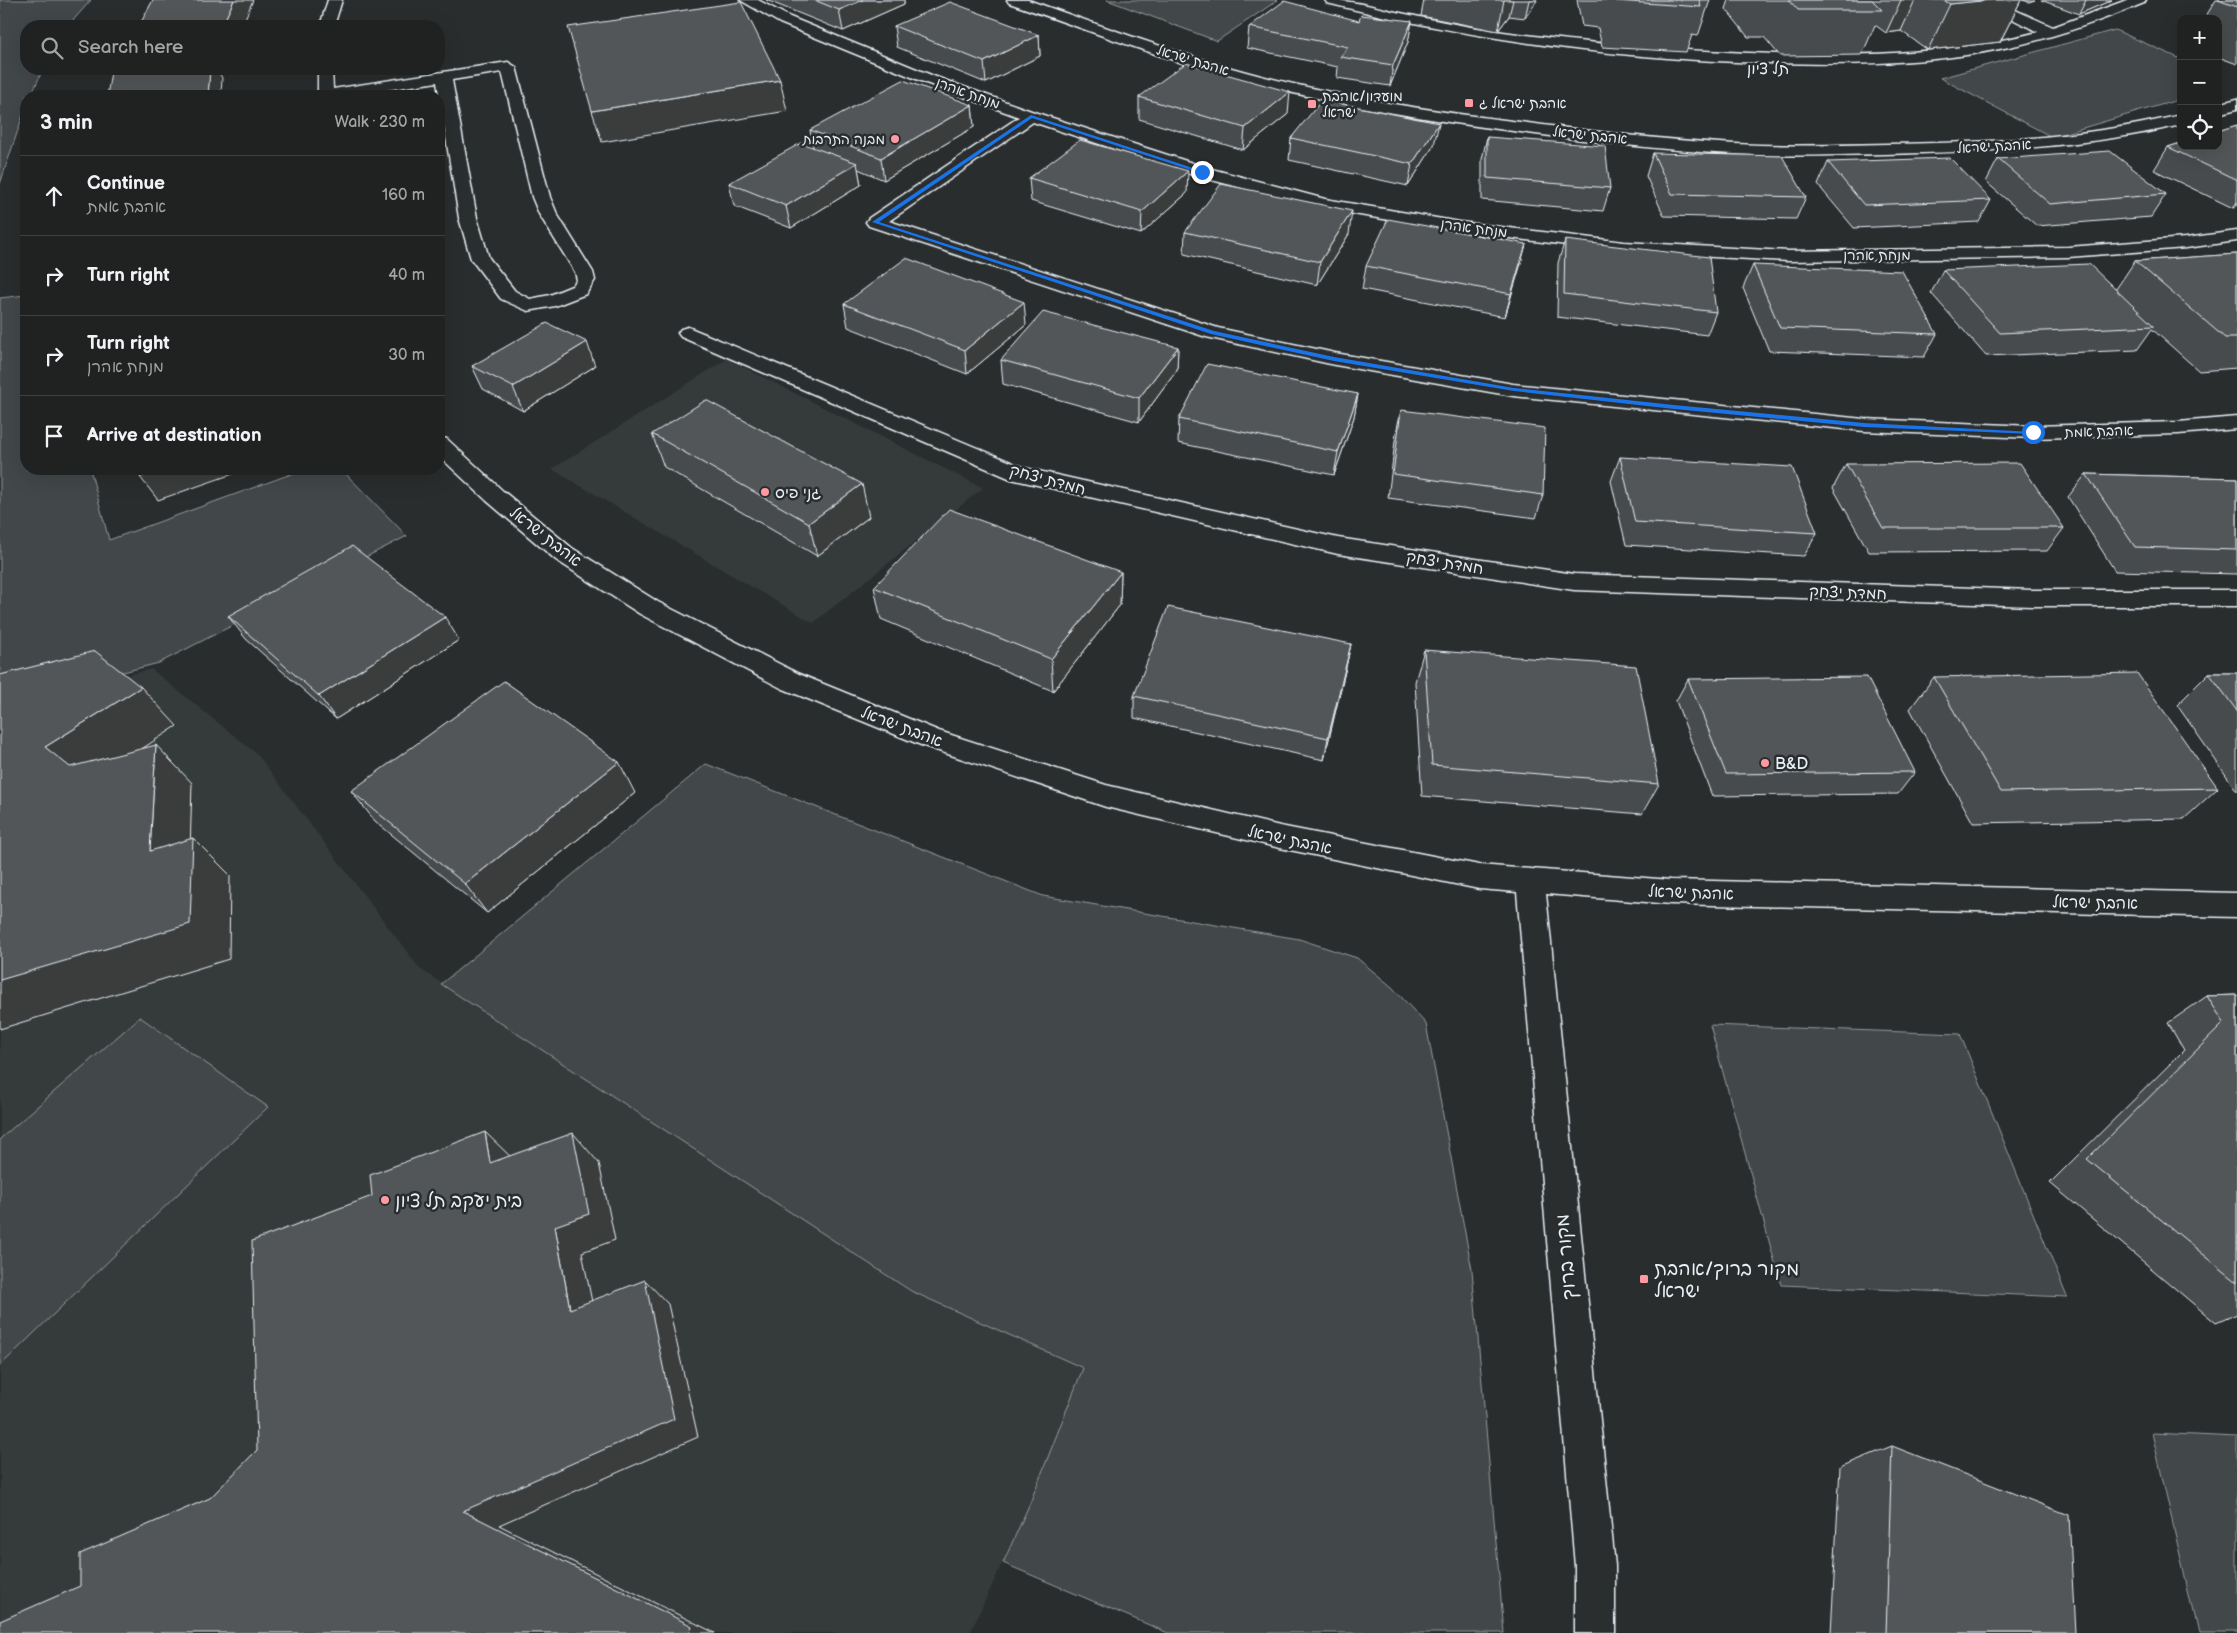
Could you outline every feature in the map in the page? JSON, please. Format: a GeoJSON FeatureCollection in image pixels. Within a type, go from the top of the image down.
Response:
{"type":"FeatureCollection","features":[{"type":"Feature","properties":{"kind":"street"},"geometry":{"type":"LineString","coordinates":[[329,20],[335,0]]}},
{"type":"Feature","properties":{"kind":"street","name":"מנחת אהרן"},"geometry":{"type":"LineString","coordinates":[[747,0],[786,20],[932,80],[1031,116],[1202,172],[1324,204],[1460,227],[1624,247],[1788,256],[2068,252],[2186,243],[2237,236]]}},
{"type":"Feature","properties":{"kind":"street","name":"אהבת ישראל"},"geometry":{"type":"LineString","coordinates":[[1014,0],[1201,64],[1291,87],[1432,116],[1603,137],[1736,149],[1944,149],[2023,145],[2096,137],[2177,121]]}},
{"type":"Feature","properties":{"kind":"street"},"geometry":{"type":"LineString","coordinates":[[1332,0],[1381,14],[1448,28],[1635,53],[1813,59],[1910,56],[1978,48],[2051,32],[2139,0]]}},
{"type":"Feature","properties":{"kind":"street"},"geometry":{"type":"LineString","coordinates":[[1982,0],[2051,32]]}},
{"type":"Feature","properties":{"kind":"street"},"geometry":{"type":"LineString","coordinates":[[361,90],[444,76],[508,67],[541,197],[548,214],[584,272],[586,280],[579,290],[555,300],[528,305],[508,295],[480,259],[468,218],[444,76]]}},
{"type":"Feature","properties":{"kind":"street"},"geometry":{"type":"LineString","coordinates":[[325,75],[326,90]]}},
{"type":"Feature","properties":{"kind":"street"},"geometry":{"type":"LineString","coordinates":[[2222,108],[2237,104]]}},
{"type":"Feature","properties":{"kind":"street","name":"אהבת אמת"},"geometry":{"type":"LineString","coordinates":[[1031,116],[875,222],[1213,333],[1334,359],[1514,390],[1864,425],[2033,432],[2178,428],[2237,423]]}},
{"type":"Feature","properties":{"kind":"street","name":"חמדת יצחק"},"geometry":{"type":"LineString","coordinates":[[688,334],[1018,474],[1338,546],[1574,582],[2022,598],[2237,598]]}},
{"type":"Feature","properties":{"kind":"street","name":"אהבת ישראל"},"geometry":{"type":"LineString","coordinates":[[445,450],[495,496],[564,554],[649,608],[790,681],[930,738],[1106,796],[1280,838],[1479,877],[1671,892],[2237,905]]}},
{"type":"Feature","properties":{"kind":"street","name":"מקור ברוך"},"geometry":{"type":"LineString","coordinates":[[1530,881],[1595,1566],[1595,1633]]}},
{"type":"Feature","properties":{"kind":"shaded area"},"geometry":{"type":"Polygon","coordinates":[[[0,0],[91,0],[73,20],[20,20],[20,75],[40,75],[34,90],[20,90],[20,124],[0,184],[0,0]]]}},
{"type":"Feature","properties":{"kind":"shaded area"},"geometry":{"type":"Polygon","coordinates":[[[1107,0],[1278,0],[1217,41],[1107,0]]]}},
{"type":"Feature","properties":{"kind":"shaded area"},"geometry":{"type":"Polygon","coordinates":[[[2115,30],[2177,57],[2177,100],[2052,137],[1940,78],[2115,30]]]}},
{"type":"Feature","properties":{"kind":"shaded area"},"geometry":{"type":"Polygon","coordinates":[[[20,296],[20,475],[92,475],[109,540],[288,475],[347,475],[407,536],[159,663],[0,703],[0,298],[20,296]]]}},
{"type":"Feature","properties":{"kind":"shaded area"},"geometry":{"type":"Polygon","coordinates":[[[727,359],[983,488],[813,623],[552,469],[727,359]]]}},
{"type":"Feature","properties":{"kind":"shaded area","name":"בית יעקב תל ציון"},"geometry":{"type":"Polygon","coordinates":[[[151,669],[257,754],[420,969],[911,1291],[1083,1368],[1030,1503],[970,1633],[0,1633],[0,708],[151,669]]]}},
{"type":"Feature","properties":{"kind":"shaded area"},"geometry":{"type":"Polygon","coordinates":[[[706,764],[1043,896],[1299,939],[1357,958],[1392,987],[1426,1024],[1472,1270],[1504,1633],[1168,1633],[1003,1563],[1030,1503],[1083,1368],[911,1291],[441,984],[706,764]]]}},
{"type":"Feature","properties":{"kind":"shaded area"},"geometry":{"type":"Polygon","coordinates":[[[140,1017],[268,1107],[0,1366],[0,1139],[140,1017]]]}},
{"type":"Feature","properties":{"kind":"shaded area"},"geometry":{"type":"Polygon","coordinates":[[[1710,1025],[1960,1034],[2067,1297],[1781,1285],[1710,1025]]]}},
{"type":"Feature","properties":{"kind":"shaded area"},"geometry":{"type":"Polygon","coordinates":[[[2152,1433],[2237,1437],[2237,1633],[2198,1633],[2152,1433]]]}},
{"type":"Feature","properties":{"kind":"building"},"geometry":{"type":"Polygon","coordinates":[[[153,0],[234,0],[225,20],[142,20],[153,0]]]}},
{"type":"Feature","properties":{"kind":"building"},"geometry":{"type":"Polygon","coordinates":[[[814,0],[863,0],[839,10],[814,0]]]}},
{"type":"Feature","properties":{"kind":"building"},"geometry":{"type":"Polygon","coordinates":[[[1699,0],[1701,7],[1615,1],[1699,0]]]}},
{"type":"Feature","properties":{"kind":"building"},"geometry":{"type":"Polygon","coordinates":[[[1789,0],[1872,0],[1882,10],[1798,10],[1789,0]]]}},
{"type":"Feature","properties":{"kind":"building"},"geometry":{"type":"Polygon","coordinates":[[[1943,0],[1992,0],[1950,4],[1943,0]]]}},
{"type":"Feature","properties":{"kind":"building"},"geometry":{"type":"Polygon","coordinates":[[[2218,0],[2237,0],[2237,7],[2218,0]]]}},
{"type":"Feature","properties":{"kind":"building"},"geometry":{"type":"Polygon","coordinates":[[[1284,1],[1359,21],[1361,15],[1412,21],[1393,65],[1340,57],[1348,47],[1249,27],[1284,1]]]}},
{"type":"Feature","properties":{"kind":"building"},"geometry":{"type":"Polygon","coordinates":[[[741,2],[780,80],[592,111],[568,27],[741,2]]]}},
{"type":"Feature","properties":{"kind":"building"},"geometry":{"type":"Polygon","coordinates":[[[950,2],[1039,35],[984,62],[894,26],[950,2]]]}},
{"type":"Feature","properties":{"kind":"building"},"geometry":{"type":"Polygon","coordinates":[[[1186,63],[1290,92],[1245,128],[1139,97],[1186,63]]]}},
{"type":"Feature","properties":{"kind":"building"},"geometry":{"type":"Polygon","coordinates":[[[110,75],[210,75],[208,90],[108,90],[110,75]]]}},
{"type":"Feature","properties":{"kind":"building"},"geometry":{"type":"Polygon","coordinates":[[[903,80],[972,105],[881,158],[810,130],[903,80]]]}},
{"type":"Feature","properties":{"kind":"building"},"geometry":{"type":"Polygon","coordinates":[[[1322,100],[1439,123],[1412,164],[1291,138],[1322,100]]]}},
{"type":"Feature","properties":{"kind":"building"},"geometry":{"type":"Polygon","coordinates":[[[2237,125],[2237,180],[2168,147],[2177,144],[2177,150],[2222,150],[2222,130],[2237,125]]]}},
{"type":"Feature","properties":{"kind":"building"},"geometry":{"type":"Polygon","coordinates":[[[1487,137],[1605,146],[1610,188],[1487,178],[1487,137]]]}},
{"type":"Feature","properties":{"kind":"building"},"geometry":{"type":"Polygon","coordinates":[[[1080,140],[1188,171],[1142,212],[1029,178],[1080,140]]]}},
{"type":"Feature","properties":{"kind":"building"},"geometry":{"type":"Polygon","coordinates":[[[801,143],[857,163],[786,206],[729,183],[801,143]]]}},
{"type":"Feature","properties":{"kind":"building"},"geometry":{"type":"Polygon","coordinates":[[[2110,151],[2166,194],[2050,204],[1998,159],[2110,151]]]}},
{"type":"Feature","properties":{"kind":"building"},"geometry":{"type":"Polygon","coordinates":[[[1653,153],[1782,156],[1806,197],[1672,194],[1653,153]]]}},
{"type":"Feature","properties":{"kind":"building"},"geometry":{"type":"Polygon","coordinates":[[[1950,158],[1991,200],[1864,205],[1828,162],[1950,158]]]}},
{"type":"Feature","properties":{"kind":"building"},"geometry":{"type":"Polygon","coordinates":[[[1221,184],[1352,211],[1320,262],[1185,232],[1221,184]]]}},
{"type":"Feature","properties":{"kind":"building"},"geometry":{"type":"Polygon","coordinates":[[[1388,219],[1526,244],[1511,294],[1366,266],[1388,219]]]}},
{"type":"Feature","properties":{"kind":"building"},"geometry":{"type":"Polygon","coordinates":[[[1565,240],[1709,257],[1716,312],[1564,294],[1565,240]]]}},
{"type":"Feature","properties":{"kind":"building"},"geometry":{"type":"Polygon","coordinates":[[[2237,254],[2237,338],[2225,338],[2135,261],[2237,254]]]}},
{"type":"Feature","properties":{"kind":"building"},"geometry":{"type":"Polygon","coordinates":[[[906,258],[1024,302],[965,350],[844,304],[906,258]]]}},
{"type":"Feature","properties":{"kind":"building"},"geometry":{"type":"Polygon","coordinates":[[[2089,264],[2154,326],[2000,333],[1943,270],[2089,264]]]}},
{"type":"Feature","properties":{"kind":"building"},"geometry":{"type":"Polygon","coordinates":[[[1753,265],[1902,271],[1937,334],[1780,328],[1753,265]]]}},
{"type":"Feature","properties":{"kind":"building"},"geometry":{"type":"Polygon","coordinates":[[[1043,312],[1178,347],[1139,398],[1001,360],[1043,312]]]}},
{"type":"Feature","properties":{"kind":"building"},"geometry":{"type":"Polygon","coordinates":[[[547,323],[587,342],[513,387],[472,366],[547,323]]]}},
{"type":"Feature","properties":{"kind":"building"},"geometry":{"type":"Polygon","coordinates":[[[1207,364],[1358,394],[1338,452],[1179,419],[1207,364]]]}},
{"type":"Feature","properties":{"kind":"building"},"geometry":{"type":"Polygon","coordinates":[[[706,400],[862,484],[809,523],[652,434],[706,400]]]}},
{"type":"Feature","properties":{"kind":"building"},"geometry":{"type":"Polygon","coordinates":[[[1401,410],[1545,428],[1543,495],[1393,474],[1401,410]]]}},
{"type":"Feature","properties":{"kind":"building"},"geometry":{"type":"Polygon","coordinates":[[[1620,457],[1792,467],[1817,533],[1635,522],[1620,457]]]}},
{"type":"Feature","properties":{"kind":"building"},"geometry":{"type":"Polygon","coordinates":[[[2020,463],[2064,528],[1883,528],[1846,464],[2020,463]]]}},
{"type":"Feature","properties":{"kind":"building"},"geometry":{"type":"Polygon","coordinates":[[[2086,474],[2237,478],[2237,550],[2135,547],[2086,474]]]}},
{"type":"Feature","properties":{"kind":"building"},"geometry":{"type":"Polygon","coordinates":[[[949,509],[1121,572],[1051,659],[874,587],[949,509]]]}},
{"type":"Feature","properties":{"kind":"building"},"geometry":{"type":"Polygon","coordinates":[[[352,546],[445,617],[319,696],[228,616],[352,546]]]}},
{"type":"Feature","properties":{"kind":"building"},"geometry":{"type":"Polygon","coordinates":[[[1168,607],[1351,644],[1328,738],[1134,696],[1168,607]]]}},
{"type":"Feature","properties":{"kind":"building"},"geometry":{"type":"Polygon","coordinates":[[[1424,650],[1636,666],[1659,784],[1432,765],[1424,650]]]}},
{"type":"Feature","properties":{"kind":"building"},"geometry":{"type":"Polygon","coordinates":[[[95,651],[141,687],[45,747],[70,767],[156,745],[150,851],[193,838],[190,924],[0,980],[0,675],[95,651]]]}},
{"type":"Feature","properties":{"kind":"building"},"geometry":{"type":"Polygon","coordinates":[[[2137,673],[2218,788],[2001,792],[1934,677],[2137,673]]]}},
{"type":"Feature","properties":{"kind":"building"},"geometry":{"type":"Polygon","coordinates":[[[2209,673],[2237,673],[2237,711],[2209,673]]]}},
{"type":"Feature","properties":{"kind":"building"},"geometry":{"type":"Polygon","coordinates":[[[1867,677],[1915,772],[1726,774],[1688,679],[1867,677]]]}},
{"type":"Feature","properties":{"kind":"building"},"geometry":{"type":"Polygon","coordinates":[[[504,681],[619,762],[465,884],[351,791],[504,681]]]}},
{"type":"Feature","properties":{"kind":"building"},"geometry":{"type":"Polygon","coordinates":[[[2237,995],[2237,1282],[2087,1159],[2224,1023],[2207,996],[2237,995]]]}},
{"type":"Feature","properties":{"kind":"building"},"geometry":{"type":"Polygon","coordinates":[[[485,1132],[490,1163],[573,1133],[589,1214],[555,1226],[570,1309],[645,1280],[674,1419],[463,1511],[692,1626],[689,1633],[0,1633],[0,1621],[80,1586],[80,1554],[210,1498],[257,1450],[252,1241],[372,1196],[370,1175],[485,1132]]]}},
{"type":"Feature","properties":{"kind":"building"},"geometry":{"type":"Polygon","coordinates":[[[1892,1446],[2069,1515],[2075,1633],[1886,1633],[1892,1446]]]}},
{"type":"Feature","properties":{"kind":"place","name":"אהבת ישראל ג"},"geometry":{"type":"Point","coordinates":[1469,103]}},
{"type":"Feature","properties":{"kind":"place","name":"מועדון/אהבת ישראל"},"geometry":{"type":"Point","coordinates":[1312,104]}},
{"type":"Feature","properties":{"kind":"place","name":"מבנה התרבות"},"geometry":{"type":"Point","coordinates":[895,139]}},
{"type":"Feature","properties":{"kind":"place","name":"גני פיס"},"geometry":{"type":"Point","coordinates":[765,492]}},
{"type":"Feature","properties":{"kind":"place","name":"B&D"},"geometry":{"type":"Point","coordinates":[1765,763]}},
{"type":"Feature","properties":{"kind":"place","name":"בית יעקב תל ציון"},"geometry":{"type":"Point","coordinates":[385,1200]}},
{"type":"Feature","properties":{"kind":"place","name":"מקור ברוך/אהבת ישראל"},"geometry":{"type":"Point","coordinates":[1644,1279]}},
{"type":"Feature","properties":{"kind":"district","name":"תל ציון"},"geometry":{"type":"Point","coordinates":[1768,68]}},
{"type":"Feature","properties":{"kind":"route"},"geometry":{"type":"LineString","coordinates":[[1202,172],[1031,116],[875,222],[1213,333],[1334,359],[1514,390],[1674,407],[1864,425],[2033,432]]}}]}
